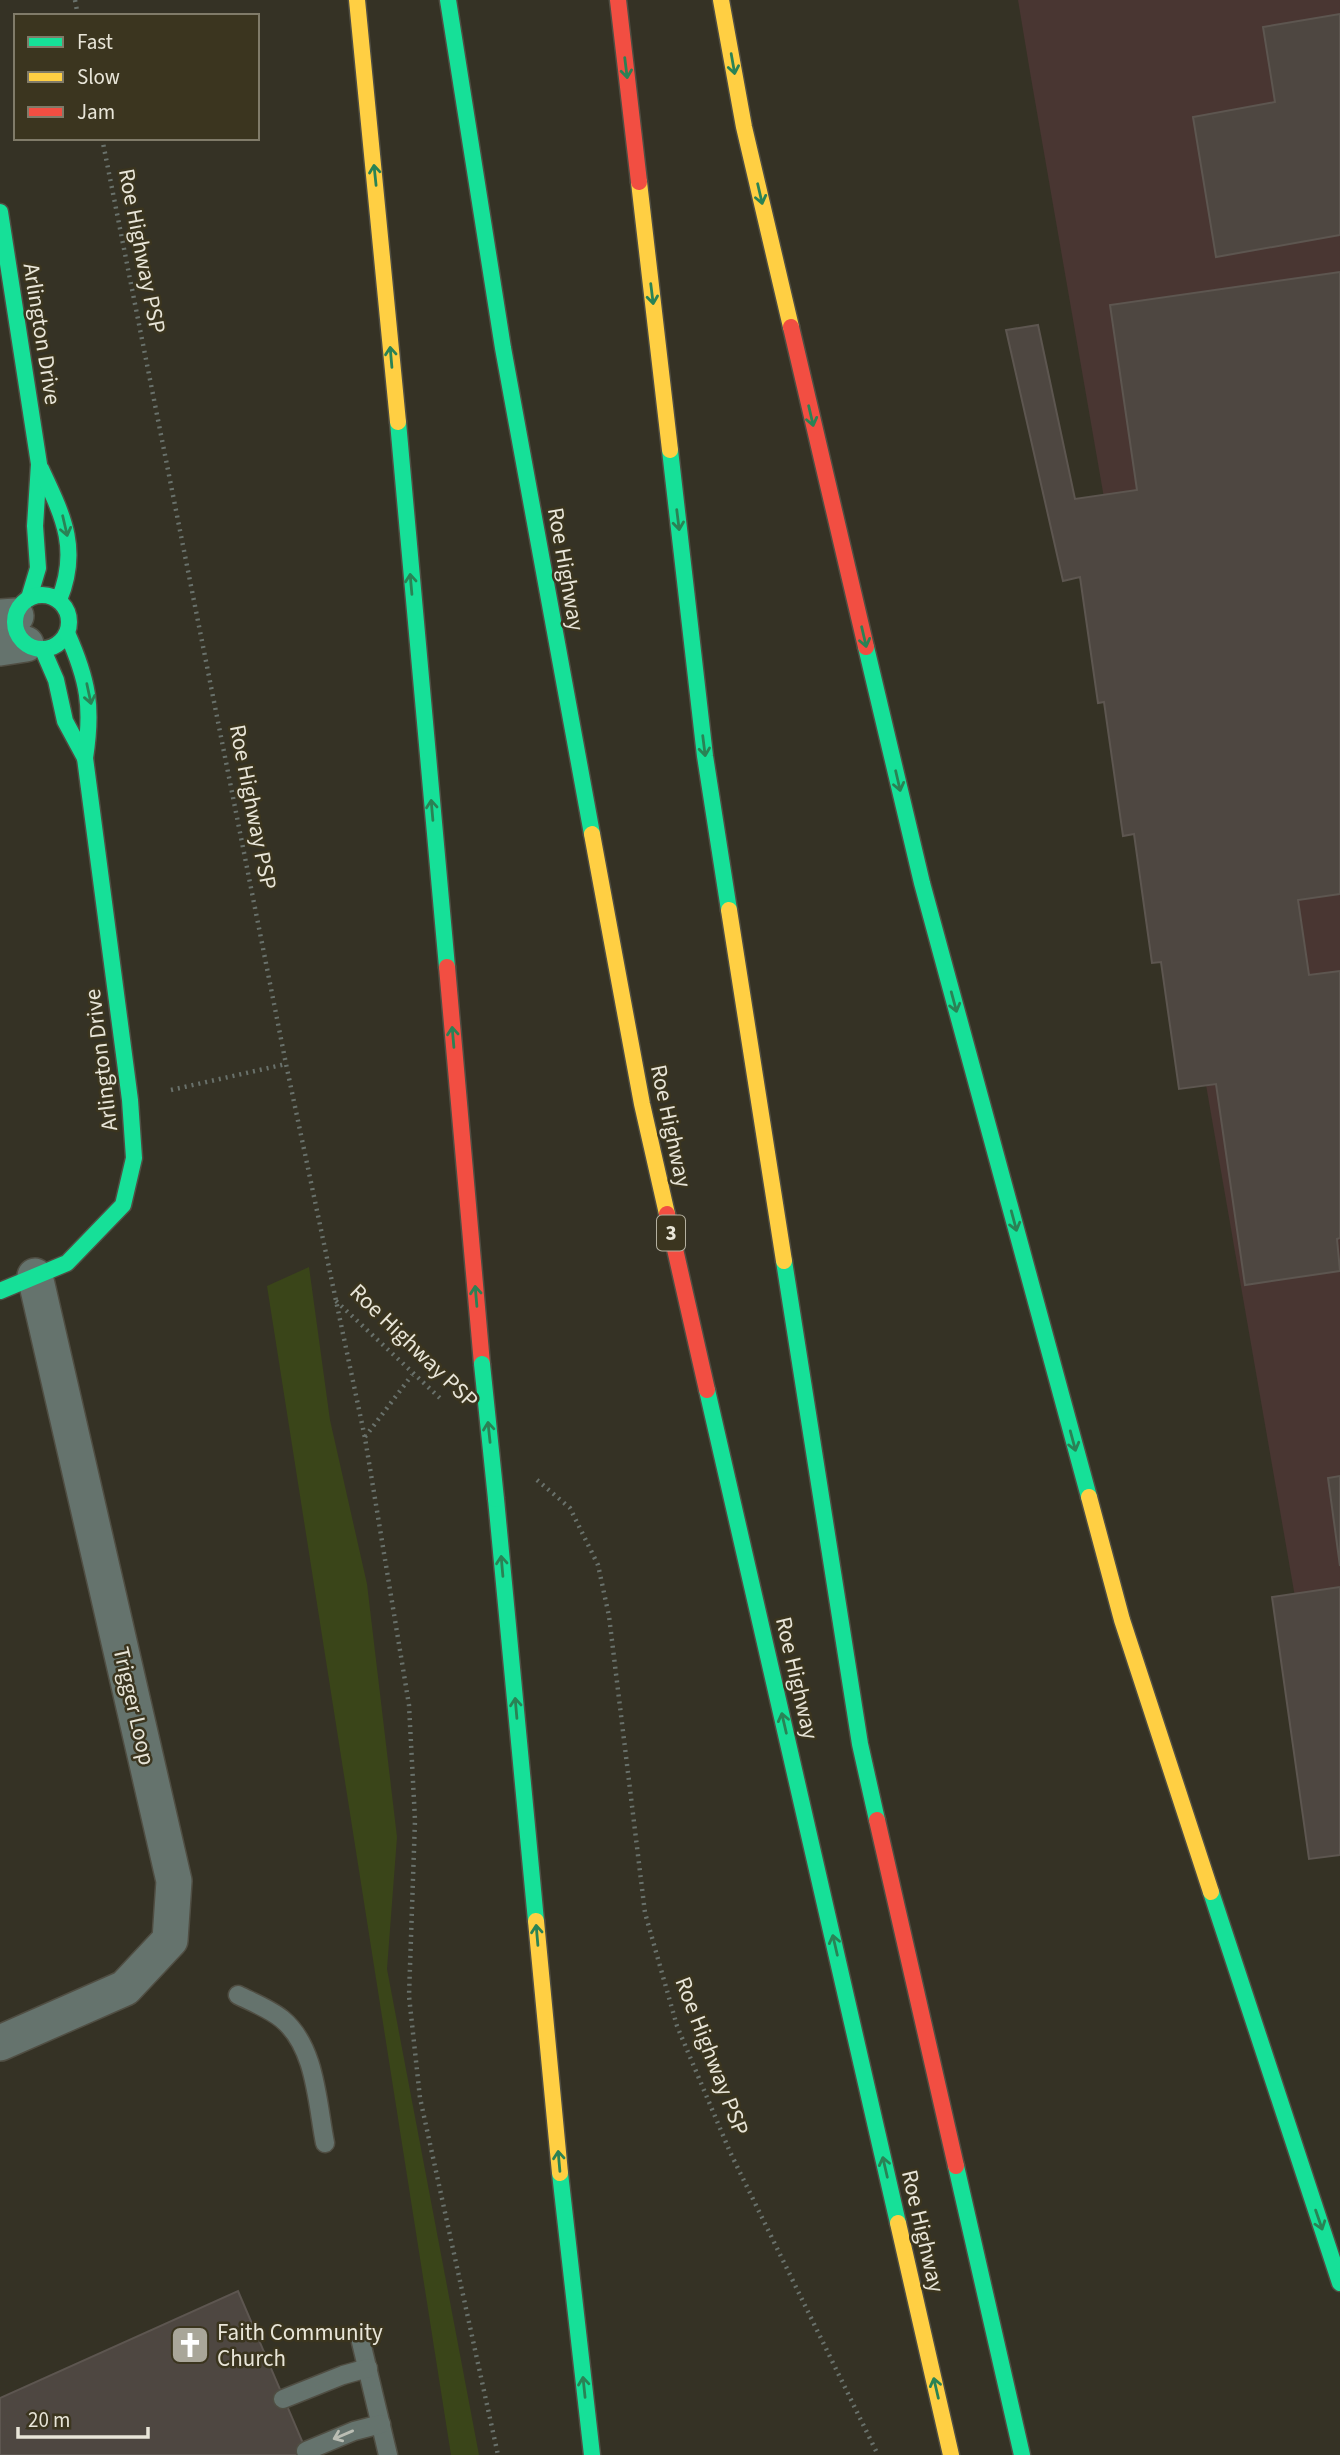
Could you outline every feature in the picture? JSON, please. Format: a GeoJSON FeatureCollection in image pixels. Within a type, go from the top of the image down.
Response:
{"type":"FeatureCollection","features":[{"type":"Feature","properties":{"kind":"main road"},"geometry":{"type":"LineString","coordinates":[[357,0],[382,243],[482,1364],[562,2191],[592,2455]]}},
{"type":"Feature","properties":{"kind":"main road","name":"Roe Highway"},"geometry":{"type":"LineString","coordinates":[[448,0],[503,348],[642,1104],[951,2455]]}},
{"type":"Feature","properties":{"kind":"main road","name":"Roe Highway"},"geometry":{"type":"LineString","coordinates":[[618,0],[705,756],[860,1744],[1022,2455]]}},
{"type":"Feature","properties":{"kind":"main road"},"geometry":{"type":"LineString","coordinates":[[721,0],[744,127],[922,883],[1096,1527],[1122,1620],[1340,2283]]}},
{"type":"Feature","properties":{"kind":"main road","name":"Arlington Drive"},"geometry":{"type":"LineString","coordinates":[[0,212],[38,464],[35,526],[38,568],[19,629],[56,680],[65,722],[85,758]]}},
{"type":"Feature","properties":{"kind":"main road","name":"Arlington Drive"},"geometry":{"type":"LineString","coordinates":[[0,1292],[67,1263],[123,1205],[134,1158],[130,1100],[85,758],[92,715],[90,695],[67,633],[69,616],[58,600],[68,582],[71,557],[65,519],[38,464]]}},
{"type":"Feature","properties":{"kind":"main road"},"geometry":{"type":"LineString","coordinates":[[58,600],[40,595],[19,629],[59,644],[67,633]]}},
{"type":"Feature","properties":{"kind":"street","name":"Trigger Loop"},"geometry":{"type":"LineString","coordinates":[[0,2043],[125,1988],[170,1940],[174,1881],[35,1276]]}},
{"type":"Feature","properties":{"kind":"lane"},"geometry":{"type":"LineString","coordinates":[[238,1995],[282,2019],[299,2039],[310,2063],[325,2143]]}},
{"type":"Feature","properties":{"kind":"lane"},"geometry":{"type":"LineString","coordinates":[[361,2342],[388,2455]]}},
{"type":"Feature","properties":{"kind":"lane"},"geometry":{"type":"LineString","coordinates":[[284,2399],[368,2368]]}},
{"type":"Feature","properties":{"kind":"lane"},"geometry":{"type":"LineString","coordinates":[[306,2451],[354,2431],[381,2424]]}},
{"type":"Feature","properties":{"kind":"path","name":"Roe Highway PSP"},"geometry":{"type":"LineString","coordinates":[[102,140],[286,1064],[336,1300],[412,1375],[444,1402]]}},
{"type":"Feature","properties":{"kind":"path"},"geometry":{"type":"LineString","coordinates":[[130,1100],[286,1064]]}},
{"type":"Feature","properties":{"kind":"path"},"geometry":{"type":"LineString","coordinates":[[336,1300],[365,1438],[409,1705],[415,1819],[409,1996],[420,2098],[498,2455]]}},
{"type":"Feature","properties":{"kind":"path"},"geometry":{"type":"LineString","coordinates":[[365,1438],[412,1375]]}},
{"type":"Feature","properties":{"kind":"path","name":"Roe Highway PSP"},"geometry":{"type":"LineString","coordinates":[[528,1472],[570,1508],[598,1564],[609,1616],[645,1913],[677,2026],[730,2152],[878,2455]]}},
{"type":"Feature","properties":{"kind":"shaded area"},"geometry":{"type":"Polygon","coordinates":[[[1018,0],[1340,0],[1340,1856],[1030,72],[1018,0]]]}},
{"type":"Feature","properties":{"kind":"green space"},"geometry":{"type":"Polygon","coordinates":[[[309,1267],[330,1420],[367,1584],[397,1837],[387,1969],[479,2455],[451,2455],[267,1286],[309,1267]]]}},
{"type":"Feature","properties":{"kind":"building"},"geometry":{"type":"Polygon","coordinates":[[[1340,14],[1340,235],[1216,257],[1193,117],[1275,102],[1263,27],[1340,14]]]}},
{"type":"Feature","properties":{"kind":"building"},"geometry":{"type":"Polygon","coordinates":[[[1340,272],[1340,894],[1298,900],[1309,975],[1340,971],[1340,1238],[1337,1239],[1340,1271],[1245,1285],[1216,1084],[1179,1089],[1161,962],[1152,963],[1134,834],[1123,836],[1104,702],[1098,703],[1080,577],[1063,581],[1006,330],[1038,325],[1075,499],[1137,490],[1110,305],[1340,272]]]}},
{"type":"Feature","properties":{"kind":"building"},"geometry":{"type":"Polygon","coordinates":[[[1340,1476],[1340,1566],[1328,1478],[1340,1476]]]}},
{"type":"Feature","properties":{"kind":"building"},"geometry":{"type":"Polygon","coordinates":[[[1340,1587],[1340,1855],[1309,1859],[1272,1597],[1340,1587]]]}},
{"type":"Feature","properties":{"kind":"building","name":"Faith Community Church"},"geometry":{"type":"Polygon","coordinates":[[[238,2291],[308,2455],[0,2455],[0,2398],[238,2291]]]}},
{"type":"Feature","properties":{"kind":"traffic: fast"},"geometry":{"type":"LineString","coordinates":[[448,0],[503,348],[592,834]]}},
{"type":"Feature","properties":{"kind":"traffic: fast"},"geometry":{"type":"LineString","coordinates":[[0,212],[39,464],[35,526],[38,568],[29,598]]}},
{"type":"Feature","properties":{"kind":"traffic: fast"},"geometry":{"type":"LineString","coordinates":[[398,422],[447,967]]}},
{"type":"Feature","properties":{"kind":"traffic: fast"},"geometry":{"type":"LineString","coordinates":[[670,450],[705,756],[729,910]]}},
{"type":"Feature","properties":{"kind":"traffic: fast"},"geometry":{"type":"LineString","coordinates":[[41,469],[66,533],[68,565],[59,600]]}},
{"type":"Feature","properties":{"kind":"traffic: fast"},"geometry":{"type":"LineString","coordinates":[[42,595],[61,603],[69,622],[61,641],[42,649],[23,641],[15,622],[23,603],[42,595]]}},
{"type":"Feature","properties":{"kind":"traffic: fast"},"geometry":{"type":"LineString","coordinates":[[0,1291],[67,1263],[123,1205],[134,1158],[130,1100],[85,758],[89,724],[87,694],[80,665],[67,633]]}},
{"type":"Feature","properties":{"kind":"traffic: fast"},"geometry":{"type":"LineString","coordinates":[[866,647],[922,883],[1089,1497]]}},
{"type":"Feature","properties":{"kind":"traffic: fast"},"geometry":{"type":"LineString","coordinates":[[43,650],[56,680],[65,721],[85,758]]}},
{"type":"Feature","properties":{"kind":"traffic: fast"},"geometry":{"type":"LineString","coordinates":[[784,1261],[860,1744],[877,1820]]}},
{"type":"Feature","properties":{"kind":"traffic: fast"},"geometry":{"type":"LineString","coordinates":[[482,1364],[496,1499]]}},
{"type":"Feature","properties":{"kind":"traffic: fast"},"geometry":{"type":"LineString","coordinates":[[707,1390],[898,2223]]}},
{"type":"Feature","properties":{"kind":"traffic: fast"},"geometry":{"type":"LineString","coordinates":[[496,1499],[536,1921]]}},
{"type":"Feature","properties":{"kind":"traffic: fast"},"geometry":{"type":"LineString","coordinates":[[1211,1892],[1340,2283]]}},
{"type":"Feature","properties":{"kind":"traffic: fast"},"geometry":{"type":"LineString","coordinates":[[956,2166],[1022,2455]]}},
{"type":"Feature","properties":{"kind":"traffic: fast"},"geometry":{"type":"LineString","coordinates":[[560,2173],[592,2455]]}},
{"type":"Feature","properties":{"kind":"traffic: slow"},"geometry":{"type":"LineString","coordinates":[[357,0],[398,422]]}},
{"type":"Feature","properties":{"kind":"traffic: slow"},"geometry":{"type":"LineString","coordinates":[[721,0],[744,127],[791,327]]}},
{"type":"Feature","properties":{"kind":"traffic: slow"},"geometry":{"type":"LineString","coordinates":[[639,182],[670,450]]}},
{"type":"Feature","properties":{"kind":"traffic: slow"},"geometry":{"type":"LineString","coordinates":[[592,834],[642,1104],[667,1214]]}},
{"type":"Feature","properties":{"kind":"traffic: slow"},"geometry":{"type":"LineString","coordinates":[[729,910],[784,1261]]}},
{"type":"Feature","properties":{"kind":"traffic: slow"},"geometry":{"type":"LineString","coordinates":[[1089,1497],[1122,1620],[1211,1892]]}},
{"type":"Feature","properties":{"kind":"traffic: slow"},"geometry":{"type":"LineString","coordinates":[[536,1921],[560,2173]]}},
{"type":"Feature","properties":{"kind":"traffic: slow"},"geometry":{"type":"LineString","coordinates":[[898,2223],[951,2455]]}},
{"type":"Feature","properties":{"kind":"traffic: jam"},"geometry":{"type":"LineString","coordinates":[[618,0],[639,182]]}},
{"type":"Feature","properties":{"kind":"traffic: jam"},"geometry":{"type":"LineString","coordinates":[[791,327],[866,647]]}},
{"type":"Feature","properties":{"kind":"traffic: jam"},"geometry":{"type":"LineString","coordinates":[[447,967],[482,1364]]}},
{"type":"Feature","properties":{"kind":"traffic: jam"},"geometry":{"type":"LineString","coordinates":[[667,1214],[707,1390]]}},
{"type":"Feature","properties":{"kind":"traffic: jam"},"geometry":{"type":"LineString","coordinates":[[877,1820],[956,2166]]}},
{"type":"Feature","properties":{"kind":"place","name":"Faith Community Church"},"geometry":{"type":"Point","coordinates":[190,2345]}}]}
